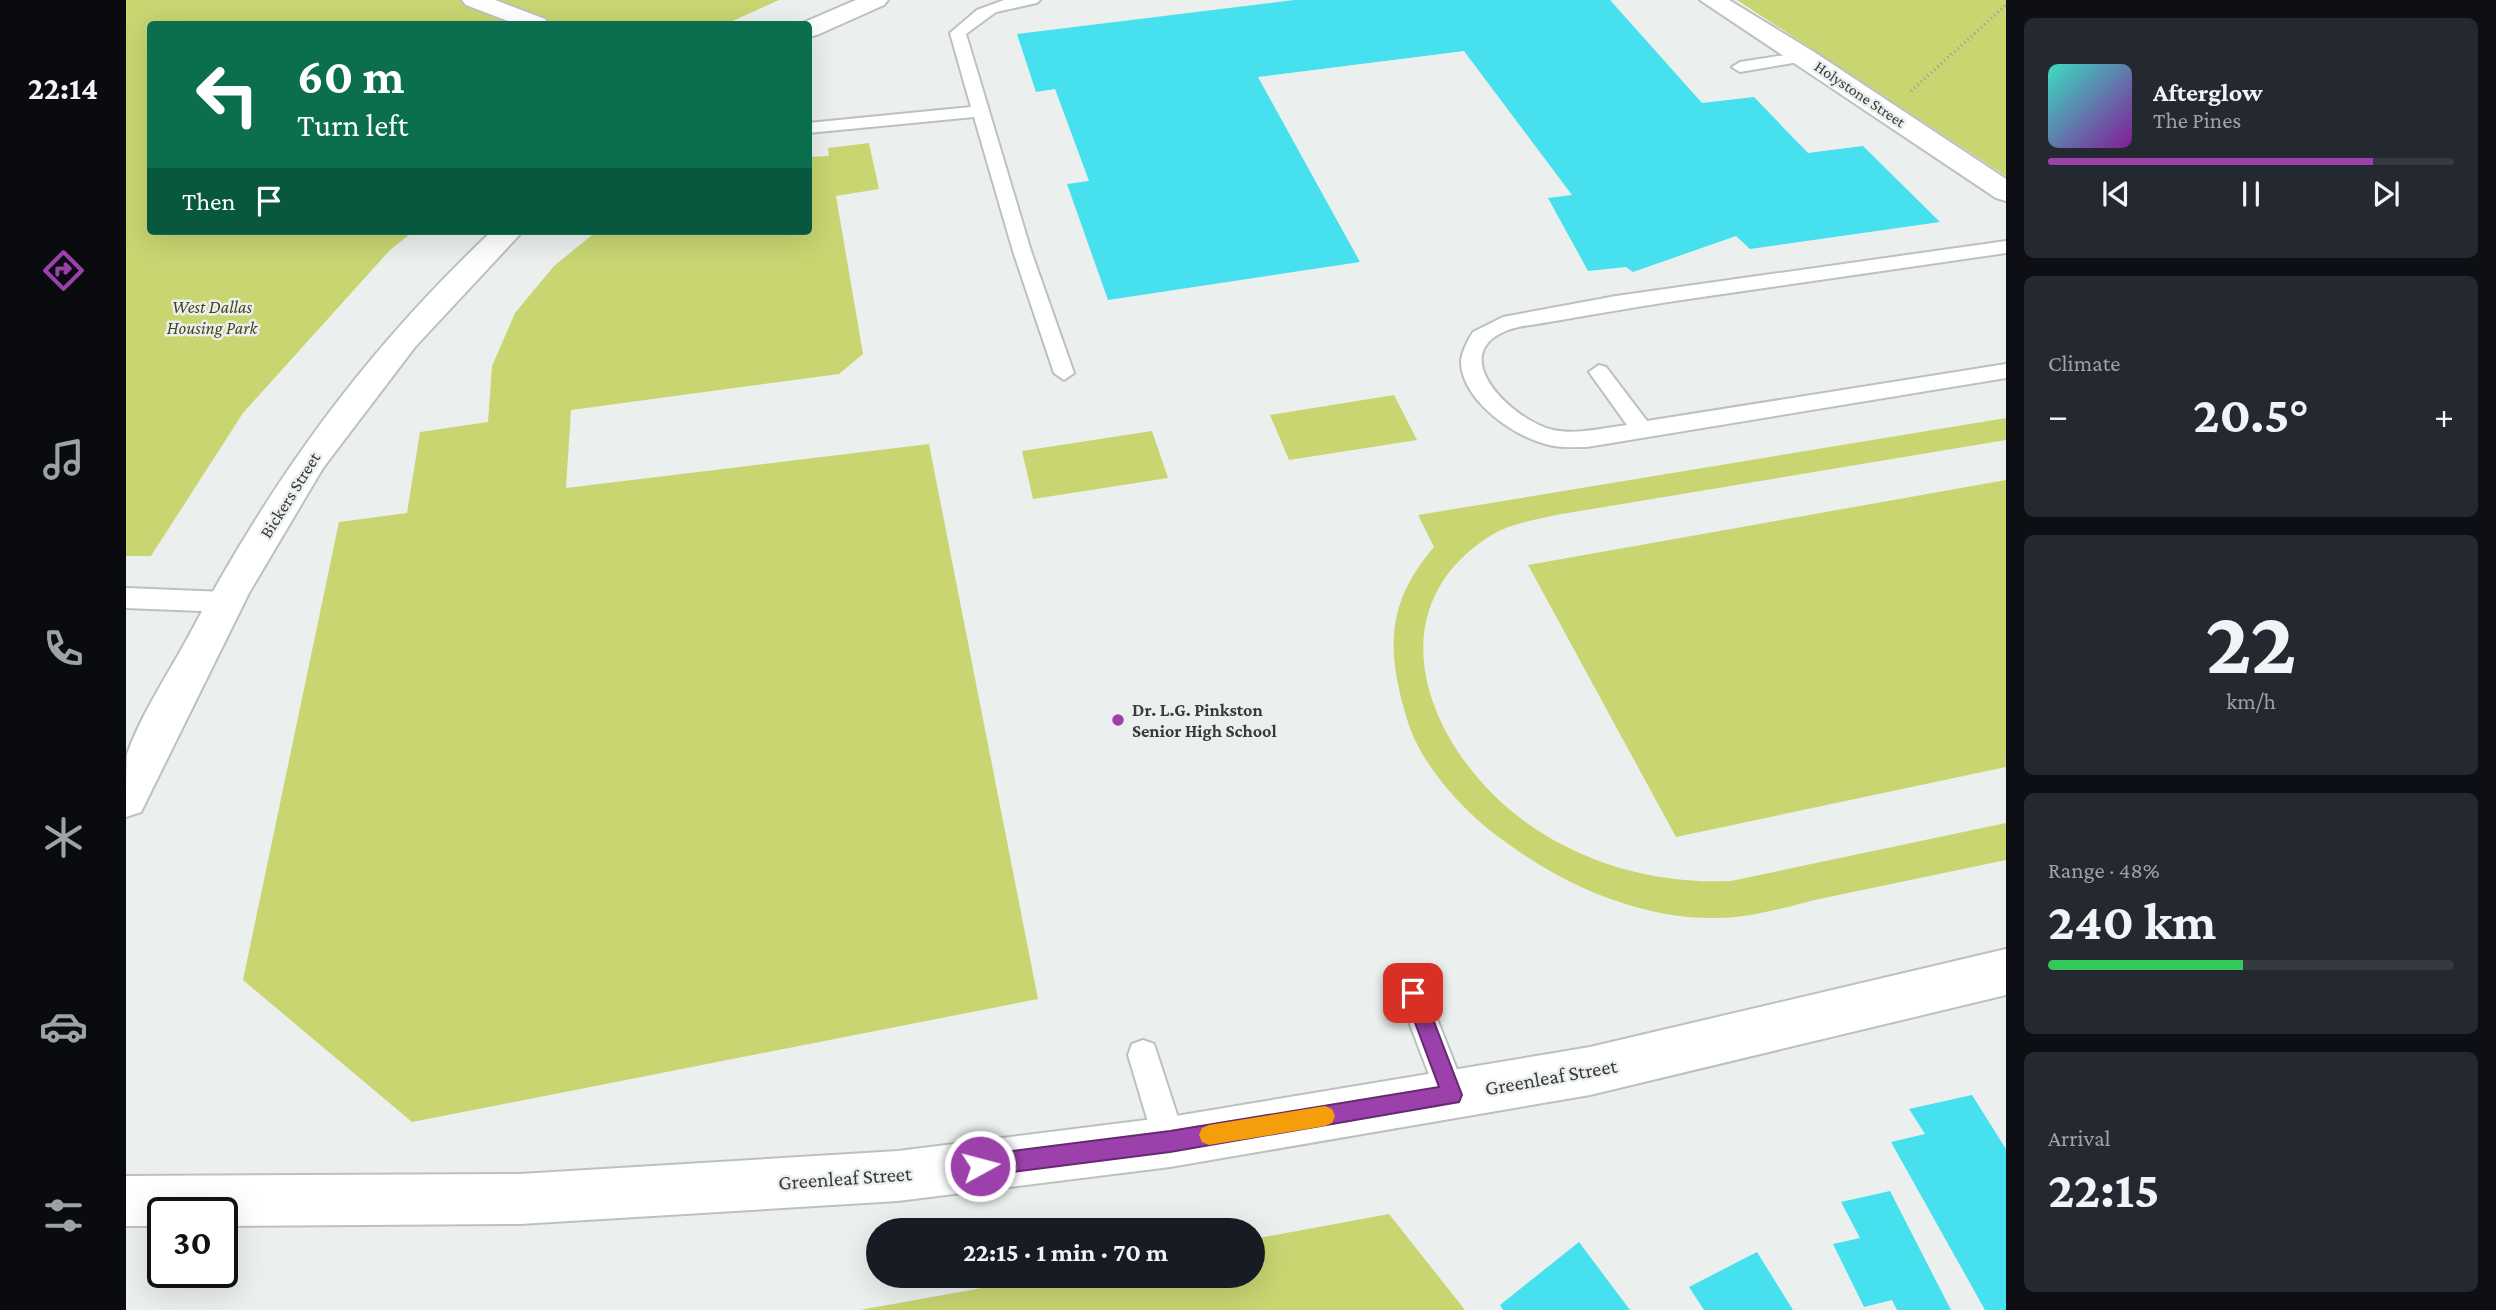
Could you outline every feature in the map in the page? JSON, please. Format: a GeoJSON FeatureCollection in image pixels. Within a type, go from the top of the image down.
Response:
{"type":"FeatureCollection","features":[{"type":"Feature","properties":{"kind":"street"},"geometry":{"type":"LineString","coordinates":[[474,0],[528,21]]}},
{"type":"Feature","properties":{"kind":"street"},"geometry":{"type":"LineString","coordinates":[[812,28],[876,0]]}},
{"type":"Feature","properties":{"kind":"street","name":"Holystone Street"},"geometry":{"type":"LineString","coordinates":[[1712,0],[1805,57],[2006,192]]}},
{"type":"Feature","properties":{"kind":"street","name":"Bickers Street"},"geometry":{"type":"LineString","coordinates":[[126,798],[225,602],[310,459],[369,380],[426,315],[505,235]]}},
{"type":"Feature","properties":{"kind":"street","name":"Greenleaf Street"},"geometry":{"type":"LineString","coordinates":[[126,1201],[520,1199],[898,1176],[1170,1142],[1590,1072],[2006,972]]}},
{"type":"Feature","properties":{"kind":"lane"},"geometry":{"type":"LineString","coordinates":[[1032,0],[986,9],[968,20],[958,33],[1022,251],[1064,373]]}},
{"type":"Feature","properties":{"kind":"lane"},"geometry":{"type":"LineString","coordinates":[[1740,67],[1805,57]]}},
{"type":"Feature","properties":{"kind":"lane"},"geometry":{"type":"LineString","coordinates":[[812,128],[983,111]]}},
{"type":"Feature","properties":{"kind":"lane"},"geometry":{"type":"LineString","coordinates":[[2006,247],[1616,303],[1503,324],[1480,337],[1471,360],[1474,375],[1487,396],[1511,421],[1551,439],[1587,439],[2006,371]]}},
{"type":"Feature","properties":{"kind":"lane"},"geometry":{"type":"LineString","coordinates":[[1600,372],[1642,430]]}},
{"type":"Feature","properties":{"kind":"lane"},"geometry":{"type":"LineString","coordinates":[[126,598],[225,602]]}},
{"type":"Feature","properties":{"kind":"lane"},"geometry":{"type":"LineString","coordinates":[[1413,993],[1452,1095]]}},
{"type":"Feature","properties":{"kind":"lane"},"geometry":{"type":"LineString","coordinates":[[1143,1055],[1170,1142]]}},
{"type":"Feature","properties":{"kind":"path"},"geometry":{"type":"LineString","coordinates":[[1907,95],[2006,5]]}},
{"type":"Feature","properties":{"kind":"green space","name":"West Dallas Housing Park"},"geometry":{"type":"Polygon","coordinates":[[[126,0],[779,0],[733,21],[147,21],[147,235],[409,235],[390,250],[243,413],[151,556],[126,556],[126,0]]]}},
{"type":"Feature","properties":{"kind":"green space"},"geometry":{"type":"Polygon","coordinates":[[[1737,0],[2006,0],[2006,176],[1737,0]]]}},
{"type":"Feature","properties":{"kind":"green space"},"geometry":{"type":"Polygon","coordinates":[[[869,143],[879,189],[836,196],[863,354],[839,374],[571,410],[566,488],[929,444],[1038,999],[412,1122],[243,980],[339,522],[407,513],[420,432],[488,422],[492,366],[515,313],[554,266],[592,235],[812,235],[812,157],[829,156],[828,148],[869,143]]]}},
{"type":"Feature","properties":{"kind":"green space"},"geometry":{"type":"Polygon","coordinates":[[[1394,395],[1417,440],[1289,460],[1270,415],[1394,395]]]}},
{"type":"Feature","properties":{"kind":"green space"},"geometry":{"type":"Polygon","coordinates":[[[2006,418],[2006,440],[1556,515],[1505,528],[1490,536],[1452,569],[1431,606],[1423,646],[1428,687],[1444,727],[1468,766],[1499,800],[1534,828],[1557,842],[1604,863],[1653,876],[1731,881],[2006,823],[2006,860],[1747,916],[1704,918],[1673,915],[1611,899],[1553,873],[1526,856],[1472,814],[1444,785],[1422,753],[1413,736],[1400,694],[1394,649],[1399,608],[1418,568],[1434,547],[1418,515],[2006,418]]]}},
{"type":"Feature","properties":{"kind":"green space"},"geometry":{"type":"Polygon","coordinates":[[[1152,431],[1168,478],[1033,499],[1022,451],[1152,431]]]}},
{"type":"Feature","properties":{"kind":"green space"},"geometry":{"type":"Polygon","coordinates":[[[2006,480],[2006,767],[1676,837],[1528,565],[2006,480]]]}},
{"type":"Feature","properties":{"kind":"green space"},"geometry":{"type":"Polygon","coordinates":[[[1389,1214],[1465,1310],[860,1310],[982,1288],[1265,1288],[1265,1237],[1389,1214]]]}},
{"type":"Feature","properties":{"kind":"building"},"geometry":{"type":"Polygon","coordinates":[[[1294,0],[1610,0],[1702,103],[1754,97],[1808,153],[1863,146],[1940,222],[1750,249],[1736,236],[1633,272],[1626,267],[1588,271],[1548,198],[1572,195],[1464,51],[1258,77],[1360,262],[1108,300],[1067,184],[1089,181],[1055,89],[1036,92],[1017,34],[1294,0]]]}},
{"type":"Feature","properties":{"kind":"building"},"geometry":{"type":"Polygon","coordinates":[[[1972,1095],[2006,1149],[2006,1310],[1985,1310],[1891,1142],[1925,1134],[1909,1109],[1972,1095]]]}},
{"type":"Feature","properties":{"kind":"building"},"geometry":{"type":"Polygon","coordinates":[[[1890,1191],[1951,1310],[1897,1310],[1892,1300],[1864,1307],[1833,1244],[1860,1238],[1841,1202],[1890,1191]]]}},
{"type":"Feature","properties":{"kind":"building"},"geometry":{"type":"Polygon","coordinates":[[[1579,1242],[1630,1310],[1503,1310],[1500,1305],[1579,1242]]]}},
{"type":"Feature","properties":{"kind":"building"},"geometry":{"type":"Polygon","coordinates":[[[1757,1252],[1793,1310],[1704,1310],[1689,1287],[1757,1252]]]}},
{"type":"Feature","properties":{"kind":"slow traffic"},"geometry":{"type":"LineString","coordinates":[[1209,1135],[1325,1116]]}},
{"type":"Feature","properties":{"kind":"place","name":"Dr. L.G. Pinkston Senior High School"},"geometry":{"type":"Point","coordinates":[1118,720]}},
{"type":"Feature","properties":{"kind":"route"},"geometry":{"type":"LineString","coordinates":[[980,1166],[1170,1142],[1452,1095],[1413,993]]}}]}
